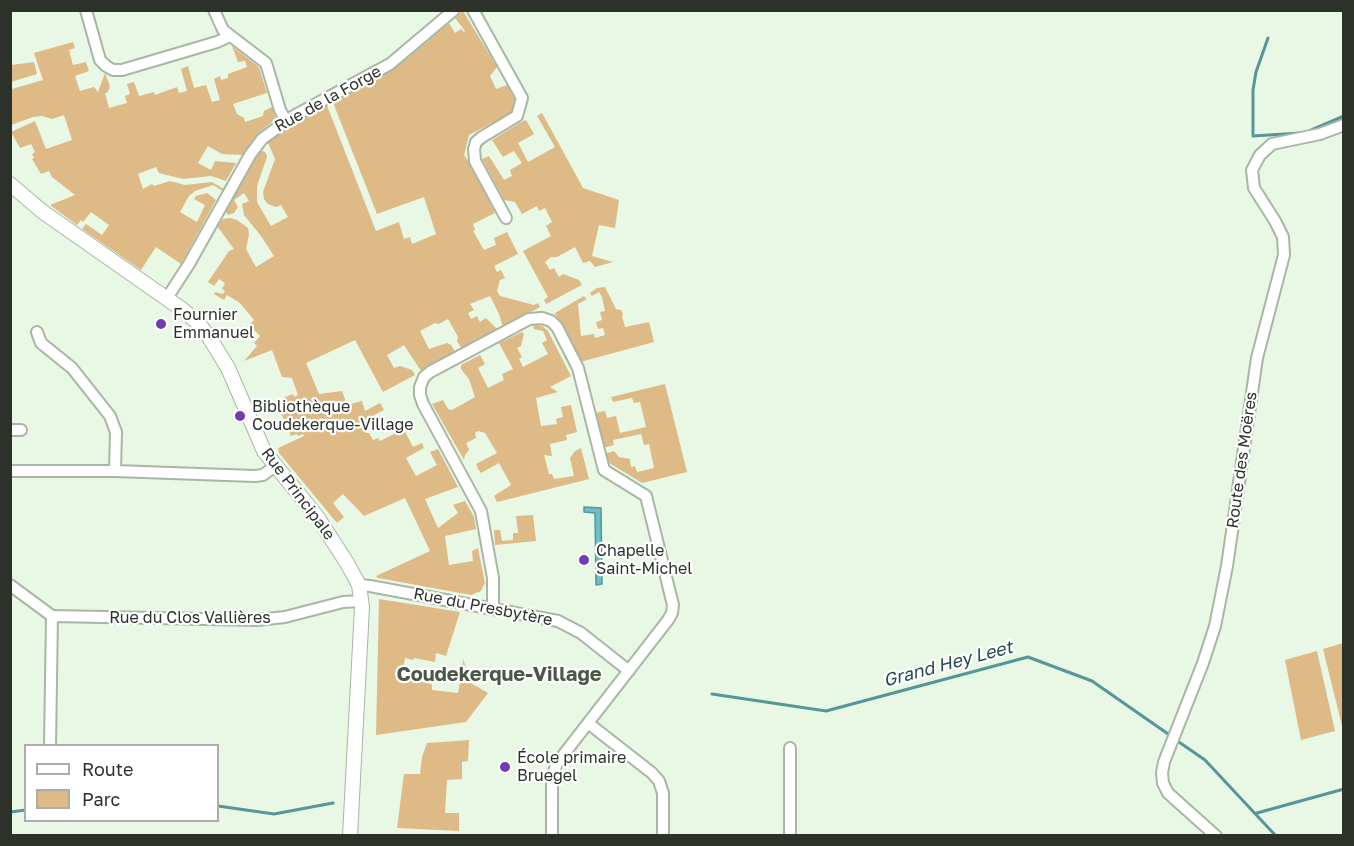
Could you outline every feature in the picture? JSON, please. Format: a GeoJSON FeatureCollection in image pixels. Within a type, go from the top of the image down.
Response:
{"type":"FeatureCollection","features":[{"type":"Feature","properties":{"kind":"street"},"geometry":{"type":"LineString","coordinates":[[86,10],[100,60],[113,70],[122,70],[154,61],[230,36]]}},
{"type":"Feature","properties":{"kind":"street"},"geometry":{"type":"LineString","coordinates":[[214,10],[220,27],[266,63],[280,110],[286,121]]}},
{"type":"Feature","properties":{"kind":"street","name":"Rue de la Forge"},"geometry":{"type":"LineString","coordinates":[[167,298],[189,264],[253,149],[286,121],[390,64],[454,10]]}},
{"type":"Feature","properties":{"kind":"street"},"geometry":{"type":"LineString","coordinates":[[473,10],[522,98],[517,116],[482,137],[476,142],[474,149],[476,161],[506,218]]}},
{"type":"Feature","properties":{"kind":"street","name":"Route des Moëres"},"geometry":{"type":"LineString","coordinates":[[1216,836],[1166,789],[1162,778],[1162,768],[1215,626],[1227,566],[1258,350],[1284,255],[1283,237],[1254,188],[1252,170],[1260,154],[1272,144],[1320,134],[1344,125]]}},
{"type":"Feature","properties":{"kind":"street","name":"Rue Principale"},"geometry":{"type":"LineString","coordinates":[[10,184],[69,231],[193,318],[219,353],[233,379],[260,445],[328,531],[358,585],[362,601],[350,836]]}},
{"type":"Feature","properties":{"kind":"street"},"geometry":{"type":"LineString","coordinates":[[493,609],[493,578],[481,511],[423,404],[420,387],[424,377],[430,372],[529,319],[542,318],[551,321],[557,327],[578,368],[602,467],[645,496],[673,605],[668,620],[557,764],[553,772],[552,836]]}},
{"type":"Feature","properties":{"kind":"street"},"geometry":{"type":"LineString","coordinates":[[37,332],[41,343],[72,368],[110,416],[116,432],[115,471]]}},
{"type":"Feature","properties":{"kind":"street"},"geometry":{"type":"LineString","coordinates":[[10,471],[115,471],[255,476],[263,475],[274,465]]}},
{"type":"Feature","properties":{"kind":"street"},"geometry":{"type":"LineString","coordinates":[[10,585],[52,616],[50,744]]}},
{"type":"Feature","properties":{"kind":"street","name":"Rue du Presbytère"},"geometry":{"type":"LineString","coordinates":[[358,585],[550,619],[569,626],[629,671]]}},
{"type":"Feature","properties":{"kind":"street","name":"Rue du Clos Vallières"},"geometry":{"type":"LineString","coordinates":[[52,616],[257,620],[285,617],[343,602],[362,601]]}},
{"type":"Feature","properties":{"kind":"street"},"geometry":{"type":"LineString","coordinates":[[588,723],[659,781],[663,793],[663,836]]}},
{"type":"Feature","properties":{"kind":"street"},"geometry":{"type":"LineString","coordinates":[[790,748],[790,836]]}},
{"type":"Feature","properties":{"kind":"green space"},"geometry":{"type":"Polygon","coordinates":[[[463,11],[497,67],[490,76],[496,89],[507,85],[516,100],[513,112],[469,135],[464,155],[495,213],[473,224],[475,230],[473,231],[484,250],[496,245],[494,238],[507,232],[518,254],[494,266],[497,272],[501,270],[505,278],[500,280],[497,291],[500,296],[534,305],[538,303],[540,307],[503,327],[490,296],[470,304],[474,310],[468,313],[471,319],[477,316],[480,322],[486,318],[498,330],[462,349],[448,319],[420,331],[429,349],[447,343],[456,353],[421,371],[404,345],[387,355],[394,368],[400,366],[412,370],[415,375],[383,392],[355,340],[306,363],[319,394],[342,391],[347,405],[362,401],[365,411],[380,403],[384,410],[361,422],[366,433],[369,433],[373,440],[378,438],[380,441],[394,434],[390,425],[399,420],[413,447],[422,443],[424,448],[406,458],[416,476],[437,465],[430,452],[438,449],[458,487],[425,499],[438,528],[458,513],[453,505],[465,501],[474,517],[476,529],[445,536],[449,565],[473,561],[472,551],[478,548],[485,583],[481,591],[471,595],[376,576],[430,551],[405,498],[364,516],[343,494],[333,503],[344,517],[337,523],[279,453],[278,448],[304,436],[297,434],[291,436],[276,401],[293,394],[294,397],[298,395],[292,378],[282,377],[272,350],[244,361],[257,346],[254,343],[260,336],[249,325],[254,320],[240,303],[227,295],[224,300],[214,294],[215,292],[223,294],[225,291],[222,289],[225,283],[219,279],[214,286],[208,282],[229,251],[234,249],[217,226],[223,219],[237,220],[248,228],[246,249],[256,267],[274,256],[244,215],[242,204],[249,201],[244,193],[234,200],[238,207],[234,213],[228,215],[225,211],[238,184],[259,152],[263,151],[267,157],[257,186],[257,202],[271,226],[288,217],[281,205],[276,207],[268,204],[264,199],[263,192],[275,159],[268,143],[269,140],[282,128],[326,103],[376,231],[399,222],[404,239],[410,237],[412,244],[436,234],[424,197],[377,214],[332,100],[409,57],[449,23],[455,33],[461,29],[464,32],[455,18],[463,11]]]}},
{"type":"Feature","properties":{"kind":"green space"},"geometry":{"type":"Polygon","coordinates":[[[73,42],[75,48],[69,50],[73,65],[86,62],[89,71],[75,76],[80,91],[94,87],[98,92],[105,73],[110,86],[108,92],[105,93],[109,108],[127,103],[125,96],[130,94],[127,84],[134,82],[139,96],[154,92],[155,95],[177,87],[179,93],[187,91],[181,69],[188,66],[194,88],[206,85],[212,102],[220,100],[214,79],[220,76],[221,80],[228,78],[228,74],[247,67],[245,61],[238,62],[232,46],[259,67],[267,93],[233,104],[237,114],[244,118],[245,122],[263,116],[264,111],[272,107],[276,119],[258,133],[243,155],[222,154],[208,146],[198,163],[211,170],[215,161],[236,163],[226,181],[211,176],[183,179],[159,173],[156,167],[138,174],[143,189],[152,184],[154,186],[170,181],[185,185],[212,182],[224,189],[223,191],[213,185],[195,191],[189,196],[180,212],[197,222],[205,205],[194,199],[196,196],[207,193],[216,200],[181,264],[156,247],[141,270],[82,229],[86,224],[102,235],[109,225],[91,212],[83,222],[81,220],[77,225],[50,205],[75,195],[52,177],[49,171],[41,174],[32,159],[34,158],[32,154],[35,152],[31,144],[20,148],[11,132],[35,121],[46,149],[72,140],[64,115],[52,119],[42,116],[33,117],[11,125],[10,91],[43,80],[34,53],[73,42]]]}},
{"type":"Feature","properties":{"kind":"green space"},"geometry":{"type":"Polygon","coordinates":[[[34,62],[37,74],[11,82],[11,65],[34,62]]]}},
{"type":"Feature","properties":{"kind":"green space"},"geometry":{"type":"Polygon","coordinates":[[[542,113],[583,188],[619,200],[615,228],[599,225],[592,256],[613,262],[595,267],[590,261],[583,263],[575,247],[557,257],[551,257],[545,262],[550,270],[554,268],[559,277],[563,274],[579,280],[582,285],[546,304],[544,300],[548,297],[523,251],[551,236],[546,226],[552,222],[545,208],[539,211],[537,206],[522,214],[515,202],[504,200],[482,159],[489,156],[504,180],[512,176],[510,170],[522,163],[514,151],[503,157],[492,140],[526,120],[534,134],[518,143],[528,162],[555,147],[537,116],[542,113]]]}},
{"type":"Feature","properties":{"kind":"green space"},"geometry":{"type":"Polygon","coordinates":[[[605,287],[616,309],[621,310],[623,314],[625,327],[649,322],[654,342],[580,362],[555,313],[584,296],[587,299],[578,304],[581,336],[594,334],[595,338],[605,335],[603,328],[598,329],[596,322],[602,320],[600,312],[605,311],[602,297],[599,292],[592,296],[590,293],[597,288],[605,287]]]}},
{"type":"Feature","properties":{"kind":"green space"},"geometry":{"type":"Polygon","coordinates":[[[537,325],[548,331],[571,376],[550,387],[558,392],[536,398],[541,426],[557,424],[556,419],[563,417],[561,407],[571,405],[577,432],[566,435],[567,440],[550,444],[552,456],[544,455],[549,474],[552,474],[554,479],[574,476],[570,458],[575,451],[581,448],[589,479],[497,502],[494,496],[511,485],[499,463],[481,473],[478,469],[476,464],[497,453],[485,433],[478,431],[475,433],[476,438],[466,443],[469,450],[464,460],[432,404],[443,400],[448,409],[452,410],[475,397],[461,365],[480,355],[485,364],[478,368],[488,388],[504,380],[502,374],[513,369],[499,343],[522,332],[524,334],[521,346],[517,348],[522,357],[519,359],[523,367],[548,354],[542,343],[547,340],[543,331],[534,329],[533,326],[537,325]]]}},
{"type":"Feature","properties":{"kind":"green space"},"geometry":{"type":"Polygon","coordinates":[[[665,384],[687,472],[642,483],[606,461],[604,454],[614,451],[619,457],[630,459],[631,467],[635,466],[637,472],[654,468],[649,444],[644,445],[641,434],[613,440],[614,445],[603,448],[595,413],[605,411],[607,418],[616,416],[620,433],[646,427],[640,402],[634,403],[632,398],[613,402],[611,397],[665,384]]]}},
{"type":"Feature","properties":{"kind":"green space"},"geometry":{"type":"Polygon","coordinates":[[[533,515],[536,541],[495,545],[494,530],[500,530],[502,541],[513,540],[513,533],[518,533],[516,516],[533,515]]]}},
{"type":"Feature","properties":{"kind":"green space"},"geometry":{"type":"Polygon","coordinates":[[[379,599],[460,612],[446,656],[436,653],[435,662],[405,658],[402,676],[432,684],[432,690],[458,693],[460,682],[462,682],[463,659],[468,673],[467,681],[488,693],[466,722],[376,735],[379,599]]]}},
{"type":"Feature","properties":{"kind":"green space"},"geometry":{"type":"Polygon","coordinates":[[[1344,643],[1343,730],[1323,649],[1344,643]]]}},
{"type":"Feature","properties":{"kind":"green space"},"geometry":{"type":"Polygon","coordinates":[[[1317,651],[1335,731],[1301,740],[1285,660],[1317,651]]]}},
{"type":"Feature","properties":{"kind":"green space"},"geometry":{"type":"Polygon","coordinates":[[[469,740],[468,761],[462,762],[462,779],[447,780],[445,813],[459,813],[459,831],[397,828],[404,774],[420,774],[427,743],[469,740]]]}},
{"type":"Feature","properties":{"kind":"water"},"geometry":{"type":"Polygon","coordinates":[[[584,507],[601,508],[602,584],[596,585],[595,513],[584,512],[584,507]]]}},
{"type":"Feature","properties":{"kind":"waterway"},"geometry":{"type":"LineString","coordinates":[[1268,38],[1256,72],[1253,90],[1253,136],[1300,133]]}},
{"type":"Feature","properties":{"kind":"waterway"},"geometry":{"type":"LineString","coordinates":[[1309,131],[1344,116]]}},
{"type":"Feature","properties":{"kind":"waterway","name":"Grand Hey Leet"},"geometry":{"type":"LineString","coordinates":[[712,694],[826,711],[1028,657],[1092,681],[1171,736]]}},
{"type":"Feature","properties":{"kind":"waterway","name":"Grand Hey Leet"},"geometry":{"type":"LineString","coordinates":[[1176,740],[1205,760],[1276,836]]}},
{"type":"Feature","properties":{"kind":"waterway"},"geometry":{"type":"LineString","coordinates":[[1257,813],[1344,789]]}},
{"type":"Feature","properties":{"kind":"waterway","name":"Grand Hey Leet"},"geometry":{"type":"LineString","coordinates":[[219,806],[274,814],[333,803]]}},
{"type":"Feature","properties":{"kind":"waterway","name":"Grand Hey Leet"},"geometry":{"type":"LineString","coordinates":[[10,812],[24,810]]}},
{"type":"Feature","properties":{"kind":"place","name":"Fournier Emmanuel"},"geometry":{"type":"Point","coordinates":[161,324]}},
{"type":"Feature","properties":{"kind":"place","name":"Bibliothèque Coudekerque-Village"},"geometry":{"type":"Point","coordinates":[240,416]}},
{"type":"Feature","properties":{"kind":"place","name":"Chapelle Saint-Michel"},"geometry":{"type":"Point","coordinates":[584,560]}},
{"type":"Feature","properties":{"kind":"place","name":"École primaire Bruegel"},"geometry":{"type":"Point","coordinates":[505,767]}},
{"type":"Feature","properties":{"kind":"district","name":"Coudekerque-Village"},"geometry":{"type":"Point","coordinates":[499,675]}}]}
